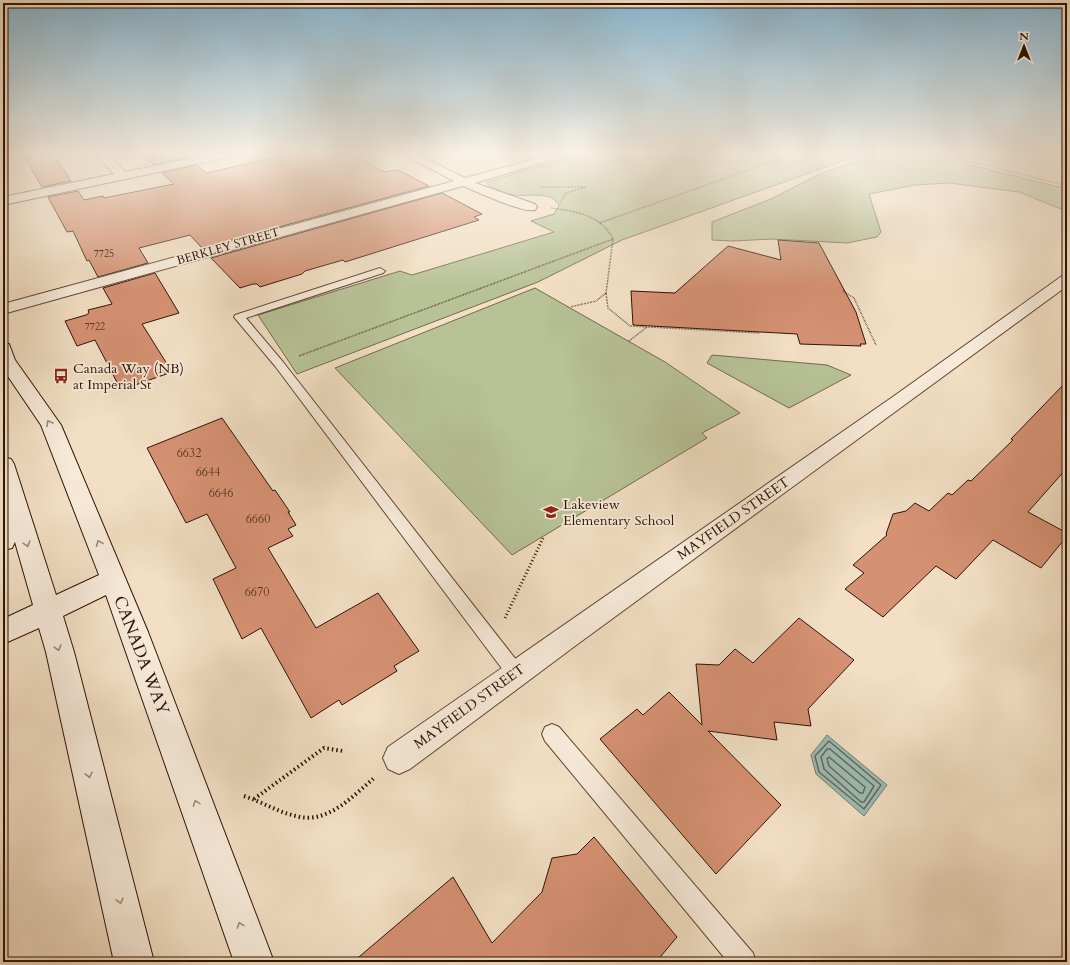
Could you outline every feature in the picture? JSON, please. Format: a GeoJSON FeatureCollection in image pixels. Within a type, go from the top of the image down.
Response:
{"type":"FeatureCollection","features":[{"type":"Feature","properties":{"kind":"street"},"geometry":{"type":"LineString","coordinates":[[3,201],[17,198]]}},
{"type":"Feature","properties":{"kind":"street","name":"BERKLEY STREET"},"geometry":{"type":"LineString","coordinates":[[3,309],[405,198]]}},
{"type":"Feature","properties":{"kind":"street"},"geometry":{"type":"LineString","coordinates":[[503,198],[530,207]]}},
{"type":"Feature","properties":{"kind":"street","name":"MAYFIELD STREET"},"geometry":{"type":"LineString","coordinates":[[399,758],[515,672],[922,384],[1067,279]]}},
{"type":"Feature","properties":{"kind":"street","name":"CANADA WAY"},"geometry":{"type":"LineString","coordinates":[[4,362],[51,425],[134,632],[254,962]]}},
{"type":"Feature","properties":{"kind":"street"},"geometry":{"type":"LineString","coordinates":[[3,464],[60,652],[134,962]]}},
{"type":"Feature","properties":{"kind":"street"},"geometry":{"type":"LineString","coordinates":[[3,541],[15,506]]}},
{"type":"Feature","properties":{"kind":"street"},"geometry":{"type":"LineString","coordinates":[[3,632],[113,580]]}},
{"type":"Feature","properties":{"kind":"lane"},"geometry":{"type":"LineString","coordinates":[[380,271],[239,316],[279,364],[515,672]]}},
{"type":"Feature","properties":{"kind":"lane"},"geometry":{"type":"LineString","coordinates":[[552,734],[744,962]]}},
{"type":"Feature","properties":{"kind":"path"},"geometry":{"type":"LineString","coordinates":[[560,203],[563,198]]}},
{"type":"Feature","properties":{"kind":"path"},"geometry":{"type":"LineString","coordinates":[[600,223],[670,198]]}},
{"type":"Feature","properties":{"kind":"path"},"geometry":{"type":"LineString","coordinates":[[530,207],[561,209],[587,216],[600,223],[611,232],[613,239],[606,293],[608,308],[630,326],[760,333]]}},
{"type":"Feature","properties":{"kind":"path"},"geometry":{"type":"LineString","coordinates":[[279,364],[613,239]]}},
{"type":"Feature","properties":{"kind":"path"},"geometry":{"type":"LineString","coordinates":[[843,291],[854,298],[876,345]]}},
{"type":"Feature","properties":{"kind":"path"},"geometry":{"type":"LineString","coordinates":[[570,307],[596,301],[606,293]]}},
{"type":"Feature","properties":{"kind":"path"},"geometry":{"type":"LineString","coordinates":[[630,341],[647,327]]}},
{"type":"Feature","properties":{"kind":"path"},"geometry":{"type":"LineString","coordinates":[[495,646],[504,620],[544,536]]}},
{"type":"Feature","properties":{"kind":"path"},"geometry":{"type":"LineString","coordinates":[[254,799],[324,748],[343,751]]}},
{"type":"Feature","properties":{"kind":"path"},"geometry":{"type":"LineString","coordinates":[[244,796],[298,816],[317,817],[333,811],[399,758]]}},
{"type":"Feature","properties":{"kind":"green space"},"geometry":{"type":"Polygon","coordinates":[[[551,198],[739,198],[622,240],[538,282],[297,374],[258,315],[400,271],[412,275],[554,232],[531,221],[554,214],[559,206],[556,201],[551,198]]]}},
{"type":"Feature","properties":{"kind":"green space"},"geometry":{"type":"Polygon","coordinates":[[[870,198],[881,232],[877,237],[847,243],[772,239],[733,241],[712,240],[712,222],[771,199],[870,198]]]}},
{"type":"Feature","properties":{"kind":"green space"},"geometry":{"type":"Polygon","coordinates":[[[1034,198],[1067,198],[1067,210],[1034,198]]]}},
{"type":"Feature","properties":{"kind":"green space"},"geometry":{"type":"Polygon","coordinates":[[[535,288],[665,362],[740,413],[702,433],[707,438],[512,555],[335,368],[535,288]]]}},
{"type":"Feature","properties":{"kind":"green space"},"geometry":{"type":"Polygon","coordinates":[[[712,355],[827,365],[851,375],[789,408],[707,363],[712,355]]]}},
{"type":"Feature","properties":{"kind":"water"},"geometry":{"type":"Polygon","coordinates":[[[827,735],[887,785],[864,816],[816,774],[811,755],[827,735]]]}},
{"type":"Feature","properties":{"kind":"building"},"geometry":{"type":"Polygon","coordinates":[[[49,198],[83,198],[84,200],[93,198],[385,198],[202,248],[190,235],[139,248],[148,263],[98,277],[89,260],[87,261],[73,231],[67,232],[49,198]]]}},
{"type":"Feature","properties":{"kind":"building"},"geometry":{"type":"Polygon","coordinates":[[[424,198],[452,198],[482,214],[474,217],[479,220],[345,262],[343,260],[305,271],[302,274],[260,287],[257,284],[253,284],[240,288],[211,258],[424,198]]]}},
{"type":"Feature","properties":{"kind":"building"},"geometry":{"type":"Polygon","coordinates":[[[778,240],[819,243],[856,312],[866,344],[860,344],[861,346],[800,344],[797,334],[633,325],[631,291],[675,293],[728,246],[781,260],[778,240]]]}},
{"type":"Feature","properties":{"kind":"building"},"geometry":{"type":"Polygon","coordinates":[[[155,273],[179,313],[142,324],[172,372],[121,390],[95,340],[77,346],[65,321],[86,315],[89,313],[88,310],[112,304],[103,288],[155,273]]]}},
{"type":"Feature","properties":{"kind":"building"},"geometry":{"type":"Polygon","coordinates":[[[1067,381],[1067,468],[1028,512],[1067,533],[1067,536],[1041,568],[993,540],[956,579],[936,566],[883,617],[845,589],[864,573],[853,565],[887,535],[886,534],[893,514],[906,511],[915,503],[929,511],[948,493],[952,495],[968,480],[971,481],[1013,440],[1011,439],[1067,381]]]}},
{"type":"Feature","properties":{"kind":"building"},"geometry":{"type":"Polygon","coordinates":[[[222,418],[273,491],[275,490],[290,512],[288,512],[296,525],[288,529],[293,536],[268,548],[316,628],[378,593],[419,651],[394,666],[397,671],[342,705],[339,700],[311,718],[261,628],[242,639],[213,579],[236,568],[207,514],[186,523],[147,448],[222,418]]]}},
{"type":"Feature","properties":{"kind":"building"},"geometry":{"type":"Polygon","coordinates":[[[799,618],[854,660],[808,709],[811,726],[774,722],[777,740],[708,731],[781,805],[716,874],[600,739],[637,709],[643,715],[669,692],[702,725],[696,664],[719,665],[735,649],[753,663],[799,618]]]}},
{"type":"Feature","properties":{"kind":"building"},"geometry":{"type":"Polygon","coordinates":[[[594,837],[677,937],[656,962],[353,962],[453,877],[492,943],[542,892],[552,858],[577,854],[594,837]]]}},
{"type":"Feature","properties":{"kind":"place","name":"Canada Way (NB) at Imperial St"},"geometry":{"type":"Point","coordinates":[61,376]}},
{"type":"Feature","properties":{"kind":"place","name":"Lakeview Elementary School"},"geometry":{"type":"Point","coordinates":[551,512]}}]}
